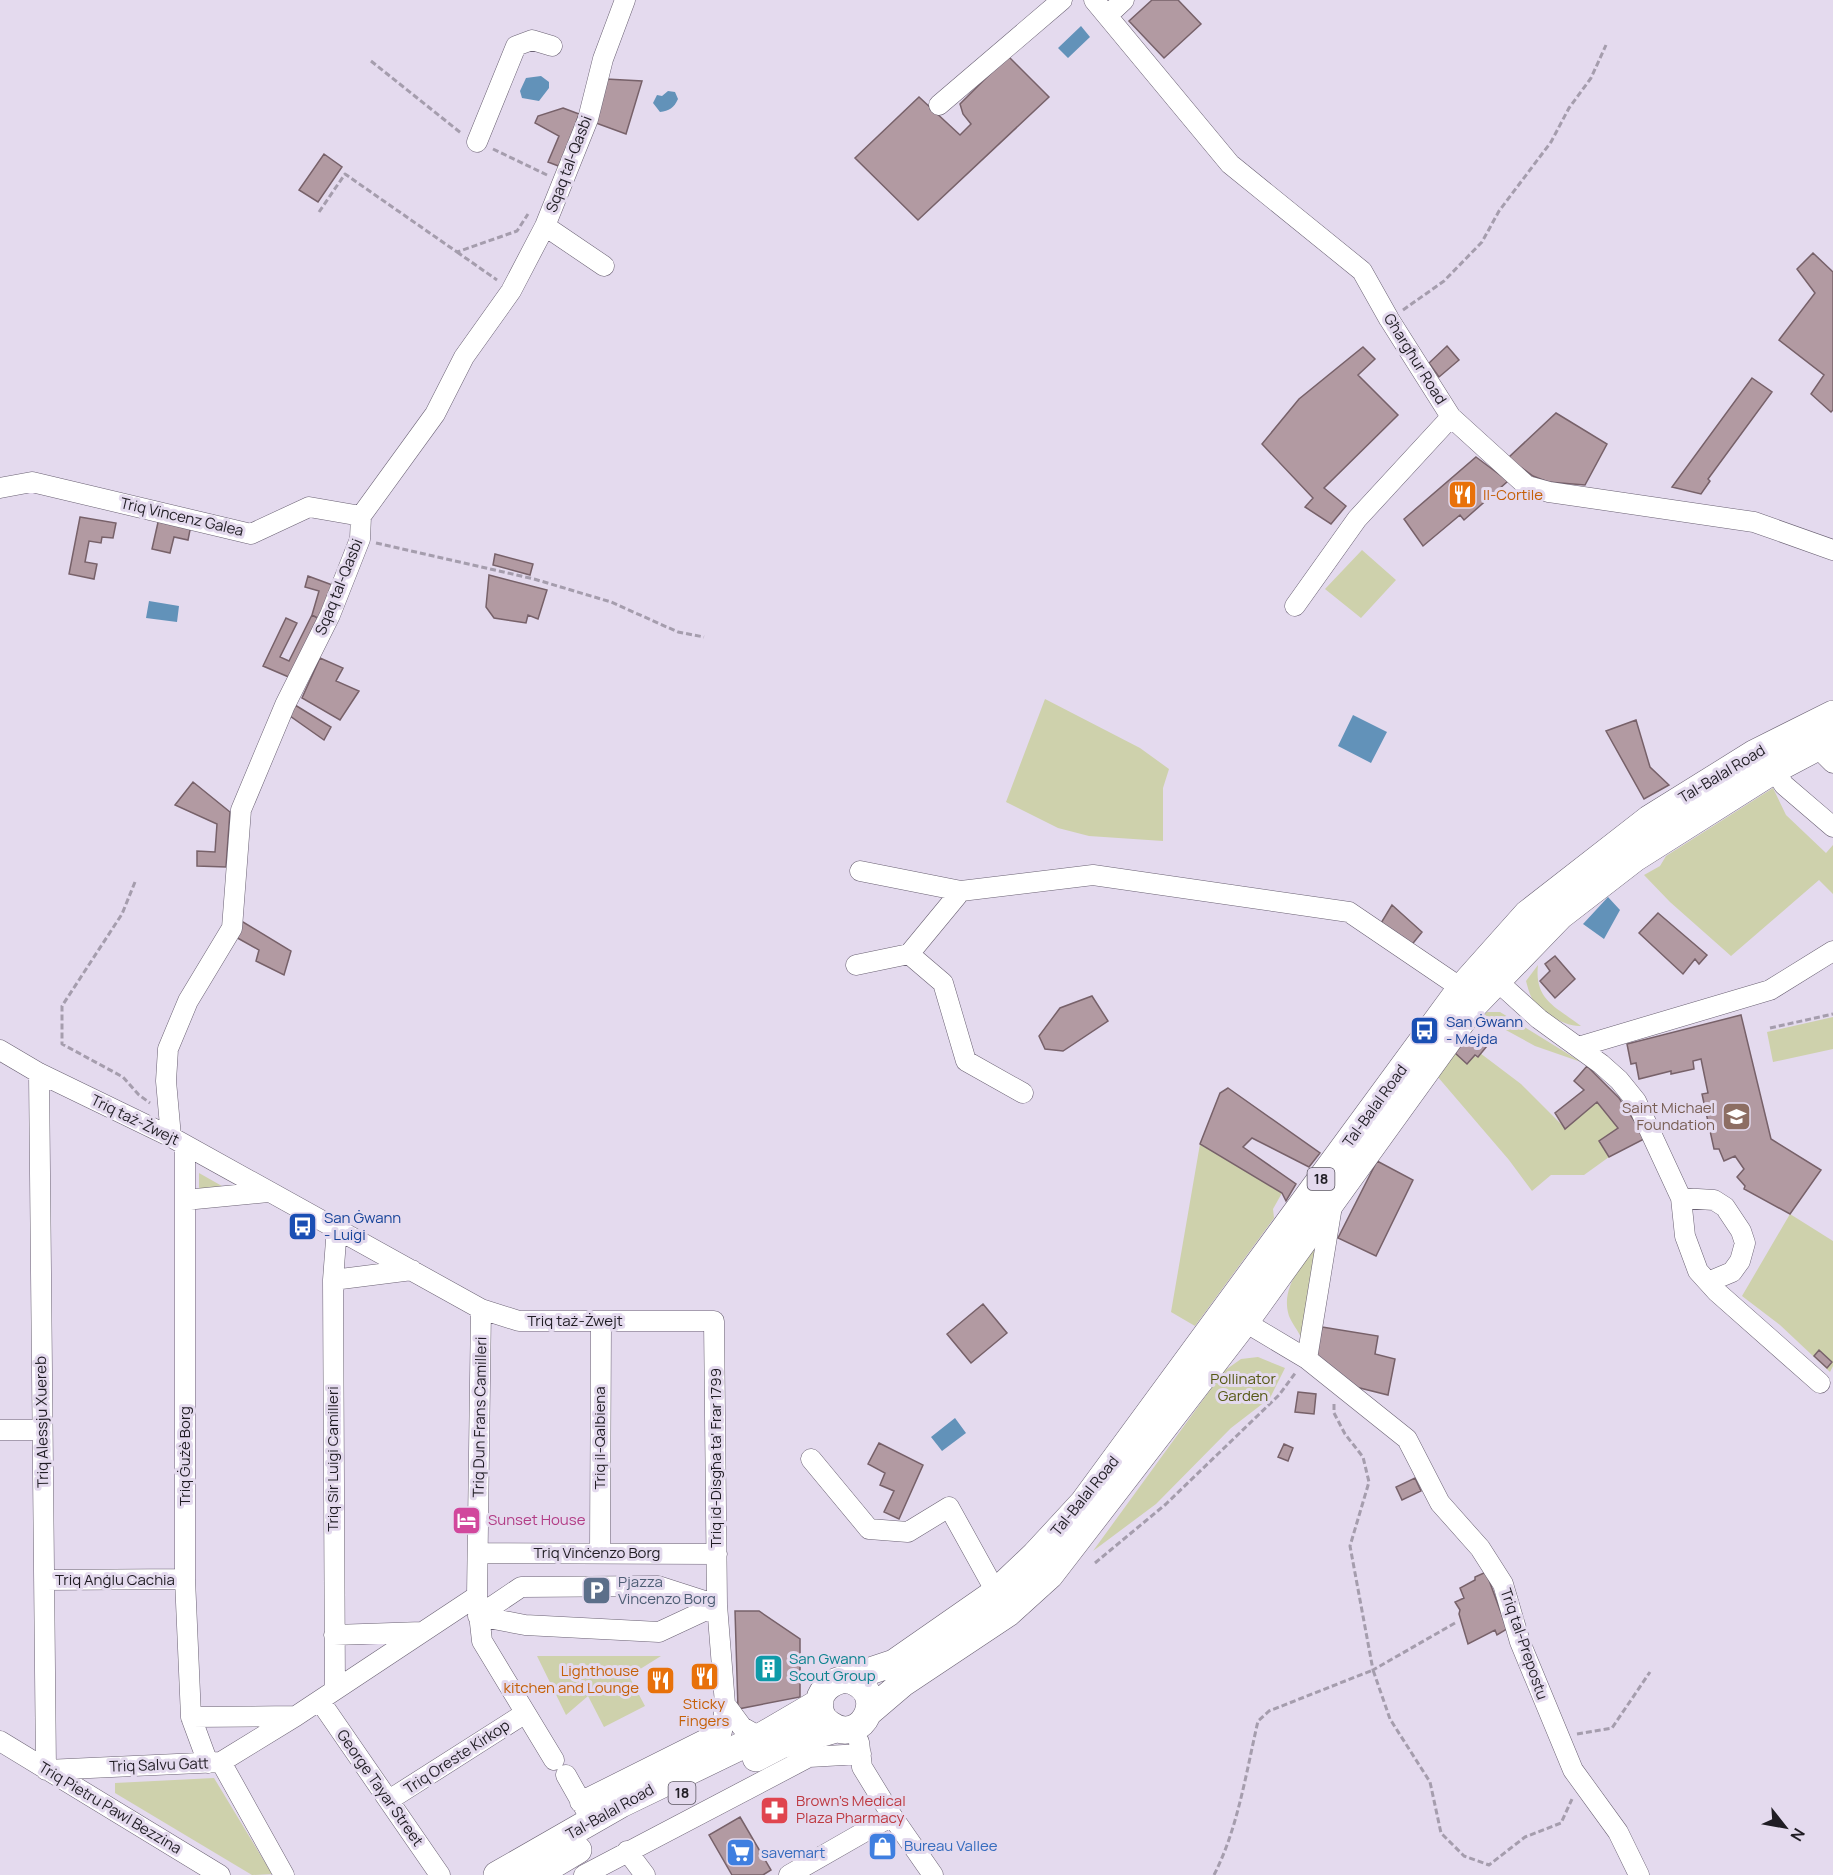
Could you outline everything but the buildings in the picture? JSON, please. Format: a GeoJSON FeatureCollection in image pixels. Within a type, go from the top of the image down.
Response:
{"type":"FeatureCollection","features":[{"type":"Feature","properties":{"kind":"highway","name":"Tal-Balal Road"},"geometry":{"type":"LineString","coordinates":[[497,1875],[587,1812],[621,1804],[760,1737],[820,1702],[826,1688],[832,1683],[894,1663],[996,1592],[1035,1555],[1083,1503],[1461,988],[1527,914],[1649,819],[1755,753],[1833,714]]}},
{"type":"Feature","properties":{"kind":"highway","name":"Tal-Balal Road"},"geometry":{"type":"LineString","coordinates":[[536,1875],[644,1812],[781,1745],[846,1725],[903,1683],[1008,1613],[1050,1575],[1245,1322],[1473,1006],[1560,915],[1635,858],[1774,770],[1828,750]]}},
{"type":"Feature","properties":{"kind":"highway"},"geometry":{"type":"LineString","coordinates":[[820,1702],[822,1716],[828,1724],[846,1725],[870,1702],[868,1693],[862,1686],[846,1679]]}},
{"type":"Feature","properties":{"kind":"street","name":"Sqaq tal-Qasbi"},"geometry":{"type":"LineString","coordinates":[[175,1133],[166,1080],[168,1049],[188,1001],[232,928],[241,810],[285,705],[330,615],[360,539],[361,516],[399,460],[435,414],[464,357],[511,291],[545,226],[588,119],[603,59],[625,0]]}},
{"type":"Feature","properties":{"kind":"street"},"geometry":{"type":"LineString","coordinates":[[939,105],[1062,0]]}},
{"type":"Feature","properties":{"kind":"street","name":"Għargħur Road"},"geometry":{"type":"LineString","coordinates":[[1094,0],[1230,164],[1362,271],[1389,320],[1451,417],[1527,486],[1549,492],[1754,522],[1833,550]]}},
{"type":"Feature","properties":{"kind":"street"},"geometry":{"type":"LineString","coordinates":[[1108,15],[1124,0]]}},
{"type":"Feature","properties":{"kind":"street"},"geometry":{"type":"LineString","coordinates":[[477,142],[516,46],[532,40],[552,46]]}},
{"type":"Feature","properties":{"kind":"street"},"geometry":{"type":"LineString","coordinates":[[545,226],[604,266]]}},
{"type":"Feature","properties":{"kind":"street"},"geometry":{"type":"LineString","coordinates":[[1294,606],[1356,519],[1451,417]]}},
{"type":"Feature","properties":{"kind":"street","name":"Triq Vincenz Galea"},"geometry":{"type":"LineString","coordinates":[[0,488],[32,482],[251,534],[309,507],[361,516]]}},
{"type":"Feature","properties":{"kind":"street"},"geometry":{"type":"LineString","coordinates":[[1774,770],[1785,785],[1833,827]]}},
{"type":"Feature","properties":{"kind":"street"},"geometry":{"type":"LineString","coordinates":[[860,871],[961,891],[1093,875],[1349,912],[1461,988]]}},
{"type":"Feature","properties":{"kind":"street"},"geometry":{"type":"LineString","coordinates":[[856,965],[909,954],[961,891]]}},
{"type":"Feature","properties":{"kind":"street"},"geometry":{"type":"LineString","coordinates":[[1578,1047],[1770,990],[1833,951]]}},
{"type":"Feature","properties":{"kind":"street"},"geometry":{"type":"LineString","coordinates":[[909,954],[943,983],[966,1061],[1023,1093]]}},
{"type":"Feature","properties":{"kind":"street"},"geometry":{"type":"LineString","coordinates":[[1497,981],[1539,1019],[1619,1080],[1636,1101],[1681,1198],[1684,1236],[1698,1270],[1717,1292],[1820,1383]]}},
{"type":"Feature","properties":{"kind":"street","name":"Triq taż-Żwejt"},"geometry":{"type":"LineString","coordinates":[[0,1050],[39,1073],[175,1133],[268,1192],[337,1227],[481,1309],[519,1321],[714,1321]]}},
{"type":"Feature","properties":{"kind":"street","name":"Triq Alessju Xuereb"},"geometry":{"type":"LineString","coordinates":[[39,1073],[46,1770]]}},
{"type":"Feature","properties":{"kind":"street","name":"Triq Ġużè Borg"},"geometry":{"type":"LineString","coordinates":[[175,1133],[185,1200],[185,1579],[191,1718],[214,1763],[284,1875]]}},
{"type":"Feature","properties":{"kind":"street"},"geometry":{"type":"LineString","coordinates":[[185,1200],[268,1192]]}},
{"type":"Feature","properties":{"kind":"street"},"geometry":{"type":"LineString","coordinates":[[1306,1359],[1334,1197]]}},
{"type":"Feature","properties":{"kind":"street"},"geometry":{"type":"LineString","coordinates":[[1681,1198],[1714,1200],[1725,1207],[1741,1232],[1745,1243],[1740,1261],[1732,1272],[1708,1282]]}},
{"type":"Feature","properties":{"kind":"street","name":"Triq Sir Luigi Camilleri"},"geometry":{"type":"LineString","coordinates":[[328,1696],[334,1635],[333,1280],[337,1227]]}},
{"type":"Feature","properties":{"kind":"street"},"geometry":{"type":"LineString","coordinates":[[333,1280],[412,1270]]}},
{"type":"Feature","properties":{"kind":"street","name":"Triq Dun Frans Camilleri"},"geometry":{"type":"LineString","coordinates":[[481,1309],[477,1606],[482,1641],[524,1714],[587,1812]]}},
{"type":"Feature","properties":{"kind":"street","name":"Triq id-Disgħa ta' Frar 1799"},"geometry":{"type":"LineString","coordinates":[[713,1759],[722,1731],[725,1704],[717,1605],[714,1321]]}},
{"type":"Feature","properties":{"kind":"street","name":"Triq il-Qalbiena"},"geometry":{"type":"LineString","coordinates":[[600,1553],[601,1322]]}},
{"type":"Feature","properties":{"kind":"street","name":"Triq tal-Prepostu"},"geometry":{"type":"LineString","coordinates":[[1245,1322],[1334,1379],[1407,1438],[1440,1503],[1480,1548],[1503,1584],[1520,1642],[1573,1770],[1618,1832],[1639,1875]]}},
{"type":"Feature","properties":{"kind":"street"},"geometry":{"type":"LineString","coordinates":[[0,1430],[42,1430]]}},
{"type":"Feature","properties":{"kind":"street"},"geometry":{"type":"LineString","coordinates":[[812,1459],[868,1529],[908,1532],[949,1508],[996,1592]]}},
{"type":"Feature","properties":{"kind":"street","name":"Triq Vinċenzo Borg"},"geometry":{"type":"LineString","coordinates":[[478,1552],[717,1554]]}},
{"type":"Feature","properties":{"kind":"street","name":"Triq Anġlu Cachia"},"geometry":{"type":"LineString","coordinates":[[44,1580],[185,1579]]}},
{"type":"Feature","properties":{"kind":"street","name":"Triq Salvu Gatt"},"geometry":{"type":"LineString","coordinates":[[46,1770],[214,1763],[328,1696],[423,1632],[521,1587],[658,1586],[717,1605]]}},
{"type":"Feature","properties":{"kind":"street"},"geometry":{"type":"LineString","coordinates":[[477,1606],[525,1625],[659,1632],[717,1605]]}},
{"type":"Feature","properties":{"kind":"street"},"geometry":{"type":"LineString","coordinates":[[334,1635],[423,1632]]}},
{"type":"Feature","properties":{"kind":"street","name":"George Tayar Street"},"geometry":{"type":"LineString","coordinates":[[328,1696],[389,1800],[440,1875]]}},
{"type":"Feature","properties":{"kind":"street"},"geometry":{"type":"LineString","coordinates":[[725,1704],[742,1727],[760,1737]]}},
{"type":"Feature","properties":{"kind":"street","name":"Triq Oreste Kirkop"},"geometry":{"type":"LineString","coordinates":[[389,1800],[524,1714]]}},
{"type":"Feature","properties":{"kind":"street"},"geometry":{"type":"LineString","coordinates":[[191,1718],[296,1716]]}},
{"type":"Feature","properties":{"kind":"street"},"geometry":{"type":"LineString","coordinates":[[846,1725],[861,1754],[862,1767],[892,1816],[933,1875]]}},
{"type":"Feature","properties":{"kind":"street","name":"Tal-Balal Road"},"geometry":{"type":"LineString","coordinates":[[809,1757],[846,1725]]}},
{"type":"Feature","properties":{"kind":"street","name":"Tal-Balal Road"},"geometry":{"type":"LineString","coordinates":[[587,1812],[722,1731]]}},
{"type":"Feature","properties":{"kind":"street","name":"Triq Pietru Pawl Bezzina"},"geometry":{"type":"LineString","coordinates":[[0,1741],[220,1875]]}},
{"type":"Feature","properties":{"kind":"street"},"geometry":{"type":"LineString","coordinates":[[584,1875],[809,1757],[861,1754]]}},
{"type":"Feature","properties":{"kind":"street"},"geometry":{"type":"LineString","coordinates":[[789,1875],[892,1816]]}},
{"type":"Feature","properties":{"kind":"street"},"geometry":{"type":"LineString","coordinates":[[627,1851],[645,1875]]}},
{"type":"Feature","properties":{"kind":"path"},"geometry":{"type":"LineString","coordinates":[[1389,320],[1444,281],[1482,242],[1499,211],[1551,142],[1569,108],[1591,78],[1606,45]]}},
{"type":"Feature","properties":{"kind":"path"},"geometry":{"type":"LineString","coordinates":[[320,212],[345,174],[511,291]]}},
{"type":"Feature","properties":{"kind":"path"},"geometry":{"type":"LineString","coordinates":[[457,252],[517,231],[528,213]]}},
{"type":"Feature","properties":{"kind":"path"},"geometry":{"type":"LineString","coordinates":[[360,539],[534,579],[611,602],[678,632],[704,637]]}},
{"type":"Feature","properties":{"kind":"path"},"geometry":{"type":"LineString","coordinates":[[135,882],[122,914],[62,1006],[62,1044],[123,1077],[175,1133]]}},
{"type":"Feature","properties":{"kind":"path"},"geometry":{"type":"LineString","coordinates":[[1770,1028],[1833,1014]]}},
{"type":"Feature","properties":{"kind":"path"},"geometry":{"type":"LineString","coordinates":[[1095,1563],[1166,1504],[1279,1395],[1306,1359]]}},
{"type":"Feature","properties":{"kind":"path"},"geometry":{"type":"LineString","coordinates":[[1334,1379],[1334,1413],[1345,1434],[1363,1457],[1369,1482],[1350,1546],[1373,1670],[1390,1719],[1430,1782],[1440,1833],[1464,1856],[1488,1865],[1525,1837],[1561,1823],[1574,1796],[1573,1770]]}},
{"type":"Feature","properties":{"kind":"path"},"geometry":{"type":"LineString","coordinates":[[1214,1875],[1233,1825],[1258,1721],[1269,1711],[1373,1670],[1455,1623]]}},
{"type":"Feature","properties":{"kind":"path"},"geometry":{"type":"LineString","coordinates":[[1558,1737],[1612,1728],[1650,1672]]}},
{"type":"Feature","properties":{"kind":"green space"},"geometry":{"type":"Polygon","coordinates":[[[1362,550],[1396,580],[1361,618],[1325,589],[1362,550]]]}},
{"type":"Feature","properties":{"kind":"green space"},"geometry":{"type":"Polygon","coordinates":[[[1045,699],[1140,748],[1169,769],[1163,788],[1163,841],[1089,836],[1058,828],[1006,802],[1045,699]]]}},
{"type":"Feature","properties":{"kind":"green space"},"geometry":{"type":"Polygon","coordinates":[[[1773,788],[1786,815],[1826,853],[1833,845],[1833,894],[1819,880],[1731,956],[1670,902],[1644,875],[1660,866],[1666,856],[1773,788]]]}},
{"type":"Feature","properties":{"kind":"green space"},"geometry":{"type":"Polygon","coordinates":[[[1538,965],[1538,977],[1543,995],[1555,1008],[1581,1026],[1556,1019],[1533,1001],[1526,981],[1538,965]]]}},
{"type":"Feature","properties":{"kind":"green space"},"geometry":{"type":"Polygon","coordinates":[[[1487,1012],[1500,1012],[1581,1062],[1535,1046],[1482,1017],[1487,1012]]]}},
{"type":"Feature","properties":{"kind":"green space"},"geometry":{"type":"Polygon","coordinates":[[[1833,1017],[1833,1049],[1773,1062],[1767,1032],[1833,1017]]]}},
{"type":"Feature","properties":{"kind":"green space"},"geometry":{"type":"Polygon","coordinates":[[[1461,1044],[1476,1057],[1480,1053],[1521,1084],[1565,1128],[1597,1102],[1618,1128],[1599,1141],[1609,1157],[1584,1175],[1551,1175],[1532,1191],[1509,1160],[1437,1076],[1461,1044]]]}},
{"type":"Feature","properties":{"kind":"green space"},"geometry":{"type":"Polygon","coordinates":[[[1200,1144],[1282,1193],[1273,1209],[1274,1218],[1195,1326],[1171,1312],[1200,1144]]]}},
{"type":"Feature","properties":{"kind":"green space"},"geometry":{"type":"Polygon","coordinates":[[[199,1173],[229,1190],[199,1189],[199,1173]]]}},
{"type":"Feature","properties":{"kind":"green space"},"geometry":{"type":"Polygon","coordinates":[[[1790,1214],[1833,1241],[1833,1366],[1830,1372],[1780,1325],[1742,1296],[1790,1214]]]}},
{"type":"Feature","properties":{"kind":"green space"},"geometry":{"type":"Polygon","coordinates":[[[1317,1244],[1301,1337],[1289,1316],[1287,1296],[1294,1277],[1317,1244]]]}},
{"type":"Feature","properties":{"kind":"green space","name":"Pollinator Garden"},"geometry":{"type":"Polygon","coordinates":[[[1258,1357],[1285,1368],[1270,1398],[1231,1428],[1156,1504],[1093,1551],[1224,1371],[1241,1359],[1258,1357]]]}},
{"type":"Feature","properties":{"kind":"green space"},"geometry":{"type":"Polygon","coordinates":[[[537,1656],[661,1656],[629,1676],[645,1706],[604,1727],[588,1696],[566,1715],[537,1656]]]}},
{"type":"Feature","properties":{"kind":"green space"},"geometry":{"type":"Polygon","coordinates":[[[214,1778],[272,1874],[252,1875],[115,1793],[115,1783],[214,1778]]]}},
{"type":"Feature","properties":{"kind":"water"},"geometry":{"type":"Polygon","coordinates":[[[1081,26],[1090,37],[1068,58],[1058,48],[1081,26]]]}},
{"type":"Feature","properties":{"kind":"water"},"geometry":{"type":"Polygon","coordinates":[[[541,76],[549,82],[549,88],[539,101],[522,98],[520,91],[526,78],[541,76]]]}},
{"type":"Feature","properties":{"kind":"water"},"geometry":{"type":"Polygon","coordinates":[[[668,91],[675,92],[678,99],[671,108],[660,112],[653,103],[657,95],[662,96],[668,91]]]}},
{"type":"Feature","properties":{"kind":"water"},"geometry":{"type":"Polygon","coordinates":[[[149,601],[179,606],[177,622],[146,618],[149,601]]]}},
{"type":"Feature","properties":{"kind":"water"},"geometry":{"type":"Polygon","coordinates":[[[1353,715],[1387,732],[1371,763],[1338,746],[1353,715]]]}},
{"type":"Feature","properties":{"kind":"water"},"geometry":{"type":"Polygon","coordinates":[[[1608,897],[1620,910],[1604,939],[1583,924],[1608,897]]]}},
{"type":"Feature","properties":{"kind":"water"},"geometry":{"type":"Polygon","coordinates":[[[955,1418],[966,1433],[942,1451],[931,1437],[955,1418]]]}},
{"type":"Feature","properties":{"kind":"place","name":"Il-Cortile"},"geometry":{"type":"Point","coordinates":[1462,495]}},
{"type":"Feature","properties":{"kind":"place","name":"San Ġwann - Mejda"},"geometry":{"type":"Point","coordinates":[1425,1031]}},
{"type":"Feature","properties":{"kind":"place","name":"Saint Michael Foundation"},"geometry":{"type":"Point","coordinates":[1736,1117]}},
{"type":"Feature","properties":{"kind":"place","name":"San Ġwann - Luigi"},"geometry":{"type":"Point","coordinates":[303,1227]}},
{"type":"Feature","properties":{"kind":"place","name":"Sunset House"},"geometry":{"type":"Point","coordinates":[467,1520]}},
{"type":"Feature","properties":{"kind":"place","name":"Pjazza Vincenzo Borg"},"geometry":{"type":"Point","coordinates":[597,1591]}},
{"type":"Feature","properties":{"kind":"place","name":"San Gwann Scout Group"},"geometry":{"type":"Point","coordinates":[768,1668]}},
{"type":"Feature","properties":{"kind":"place","name":"Sticky Fingers"},"geometry":{"type":"Point","coordinates":[704,1677]}},
{"type":"Feature","properties":{"kind":"place","name":"Lighthouse kitchen and Lounge"},"geometry":{"type":"Point","coordinates":[660,1680]}},
{"type":"Feature","properties":{"kind":"place","name":"Brown’s Medical Plaza Pharmacy"},"geometry":{"type":"Point","coordinates":[775,1810]}},
{"type":"Feature","properties":{"kind":"place","name":"Bureau Vallee"},"geometry":{"type":"Point","coordinates":[883,1846]}},
{"type":"Feature","properties":{"kind":"place","name":"savemart"},"geometry":{"type":"Point","coordinates":[740,1853]}}]}
